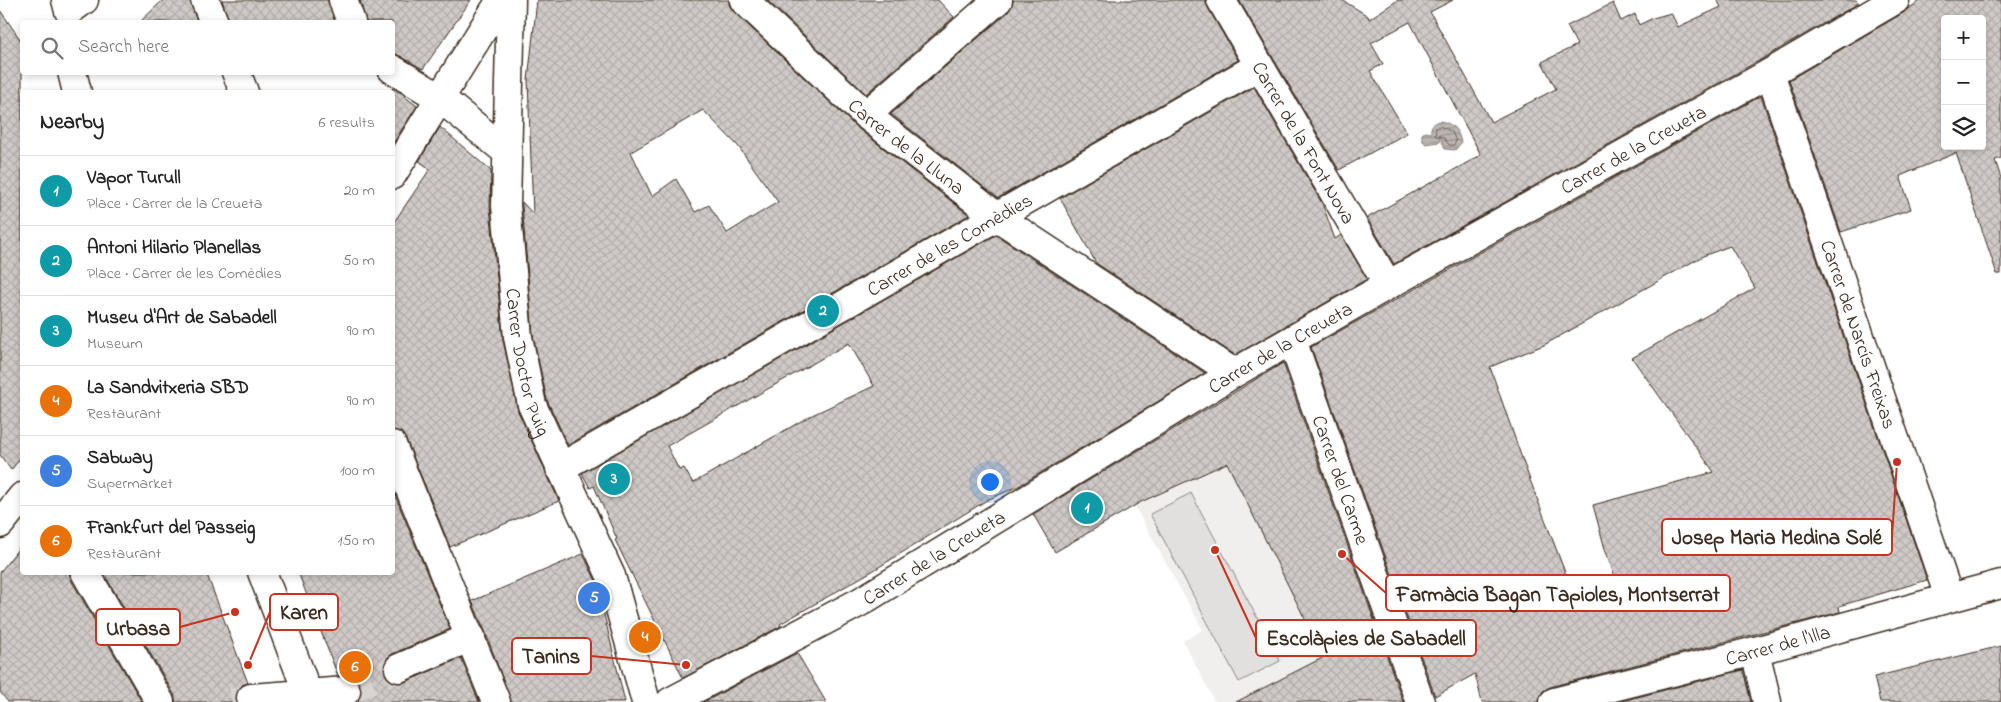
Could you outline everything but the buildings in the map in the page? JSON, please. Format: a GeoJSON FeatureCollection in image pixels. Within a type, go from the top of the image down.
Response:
{"type":"FeatureCollection","features":[{"type":"Feature","properties":{"kind":"street"},"geometry":{"type":"LineString","coordinates":[[51,0],[56,20]]}},
{"type":"Feature","properties":{"kind":"street"},"geometry":{"type":"LineString","coordinates":[[66,0],[69,12],[84,0]]}},
{"type":"Feature","properties":{"kind":"street"},"geometry":{"type":"LineString","coordinates":[[204,0],[213,20]]}},
{"type":"Feature","properties":{"kind":"street"},"geometry":{"type":"LineString","coordinates":[[343,0],[350,20]]}},
{"type":"Feature","properties":{"kind":"street"},"geometry":{"type":"LineString","coordinates":[[395,170],[501,0]]}},
{"type":"Feature","properties":{"kind":"street","name":"Carrer Doctor Puig"},"geometry":{"type":"LineString","coordinates":[[511,0],[506,206],[518,337],[532,405],[611,576],[646,702]]}},
{"type":"Feature","properties":{"kind":"street","name":"Carrer de la Lluna"},"geometry":{"type":"LineString","coordinates":[[744,0],[866,115],[996,216],[1234,373]]}},
{"type":"Feature","properties":{"kind":"street"},"geometry":{"type":"LineString","coordinates":[[866,115],[998,0]]}},
{"type":"Feature","properties":{"kind":"street","name":"Carrer de la Font Nova"},"geometry":{"type":"LineString","coordinates":[[1221,0],[1388,285]]}},
{"type":"Feature","properties":{"kind":"street","name":"Carrer de la Creueta"},"geometry":{"type":"LineString","coordinates":[[670,702],[860,602],[1234,373],[1388,285],[1770,73],[1881,3]]}},
{"type":"Feature","properties":{"kind":"street","name":"Carrer de les Comèdies"},"geometry":{"type":"LineString","coordinates":[[560,468],[1259,66]]}},
{"type":"Feature","properties":{"kind":"street"},"geometry":{"type":"LineString","coordinates":[[395,71],[440,98],[507,152]]}},
{"type":"Feature","properties":{"kind":"street","name":"Carrer de Narcís Freixas"},"geometry":{"type":"LineString","coordinates":[[1770,73],[1949,597]]}},
{"type":"Feature","properties":{"kind":"street"},"geometry":{"type":"LineString","coordinates":[[73,75],[76,90]]}},
{"type":"Feature","properties":{"kind":"street"},"geometry":{"type":"LineString","coordinates":[[237,75],[243,90]]}},
{"type":"Feature","properties":{"kind":"street","name":"Carrer del Carme"},"geometry":{"type":"LineString","coordinates":[[1292,340],[1420,702]]}},
{"type":"Feature","properties":{"kind":"street"},"geometry":{"type":"LineString","coordinates":[[395,452],[496,702]]}},
{"type":"Feature","properties":{"kind":"street"},"geometry":{"type":"LineString","coordinates":[[0,524],[20,499]]}},
{"type":"Feature","properties":{"kind":"street"},"geometry":{"type":"LineString","coordinates":[[87,575],[160,702]]}},
{"type":"Feature","properties":{"kind":"street"},"geometry":{"type":"LineString","coordinates":[[263,575],[310,698]]}},
{"type":"Feature","properties":{"kind":"street","name":"Carrer de l'Illa"},"geometry":{"type":"LineString","coordinates":[[1554,702],[1755,651],[2001,584]]}},
{"type":"Feature","properties":{"kind":"street"},"geometry":{"type":"LineString","coordinates":[[399,668],[471,637]]}},
{"type":"Feature","properties":{"kind":"street"},"geometry":{"type":"LineString","coordinates":[[1755,651],[1768,702]]}},
{"type":"Feature","properties":{"kind":"street"},"geometry":{"type":"LineString","coordinates":[[251,698],[310,698],[346,691]]}},
{"type":"Feature","properties":{"kind":"shaded area"},"geometry":{"type":"Polygon","coordinates":[[[1227,463],[1346,702],[1215,702],[1183,641],[1203,630],[1135,507],[1141,502],[1227,463]]]}},
{"type":"Feature","properties":{"kind":"shaded area"},"geometry":{"type":"Polygon","coordinates":[[[1191,493],[1280,661],[1239,682],[1150,514],[1191,493]]]}},
{"type":"Feature","properties":{"kind":"water"},"geometry":{"type":"Polygon","coordinates":[[[1440,121],[1451,125],[1459,134],[1461,143],[1455,150],[1445,149],[1439,134],[1440,142],[1426,144],[1422,140],[1422,134],[1425,132],[1431,133],[1432,125],[1440,121]]]}},
{"type":"Feature","properties":{"kind":"tunnel"},"geometry":{"type":"LineString","coordinates":[[346,691],[399,668]]}},
{"type":"Feature","properties":{"kind":"tunnel"},"geometry":{"type":"LineString","coordinates":[[232,702],[251,698]]}},
{"type":"Feature","properties":{"kind":"place","name":"Antoni Hilario Planellas"},"geometry":{"type":"Point","coordinates":[823,311]}},
{"type":"Feature","properties":{"kind":"place","name":"Josep Maria Medina Solé"},"geometry":{"type":"Point","coordinates":[1897,462]}},
{"type":"Feature","properties":{"kind":"place","name":"Museu d'Art de Sabadell"},"geometry":{"type":"Point","coordinates":[614,479]}},
{"type":"Feature","properties":{"kind":"place","name":"Vapor Turull"},"geometry":{"type":"Point","coordinates":[1087,508]}},
{"type":"Feature","properties":{"kind":"place","name":"Escolàpies de Sabadell"},"geometry":{"type":"Point","coordinates":[1215,550]}},
{"type":"Feature","properties":{"kind":"place","name":"Farmàcia Bagan Tapioles, Montserrat"},"geometry":{"type":"Point","coordinates":[1342,554]}},
{"type":"Feature","properties":{"kind":"place","name":"Sabway"},"geometry":{"type":"Point","coordinates":[594,598]}},
{"type":"Feature","properties":{"kind":"place","name":"Urbasa"},"geometry":{"type":"Point","coordinates":[235,612]}},
{"type":"Feature","properties":{"kind":"place","name":"La Sandvitxeria SBD"},"geometry":{"type":"Point","coordinates":[645,637]}},
{"type":"Feature","properties":{"kind":"place","name":"Karen"},"geometry":{"type":"Point","coordinates":[248,665]}},
{"type":"Feature","properties":{"kind":"place","name":"Tanins"},"geometry":{"type":"Point","coordinates":[686,665]}},
{"type":"Feature","properties":{"kind":"place","name":"Frankfurt del Passeig"},"geometry":{"type":"Point","coordinates":[355,667]}}]}
